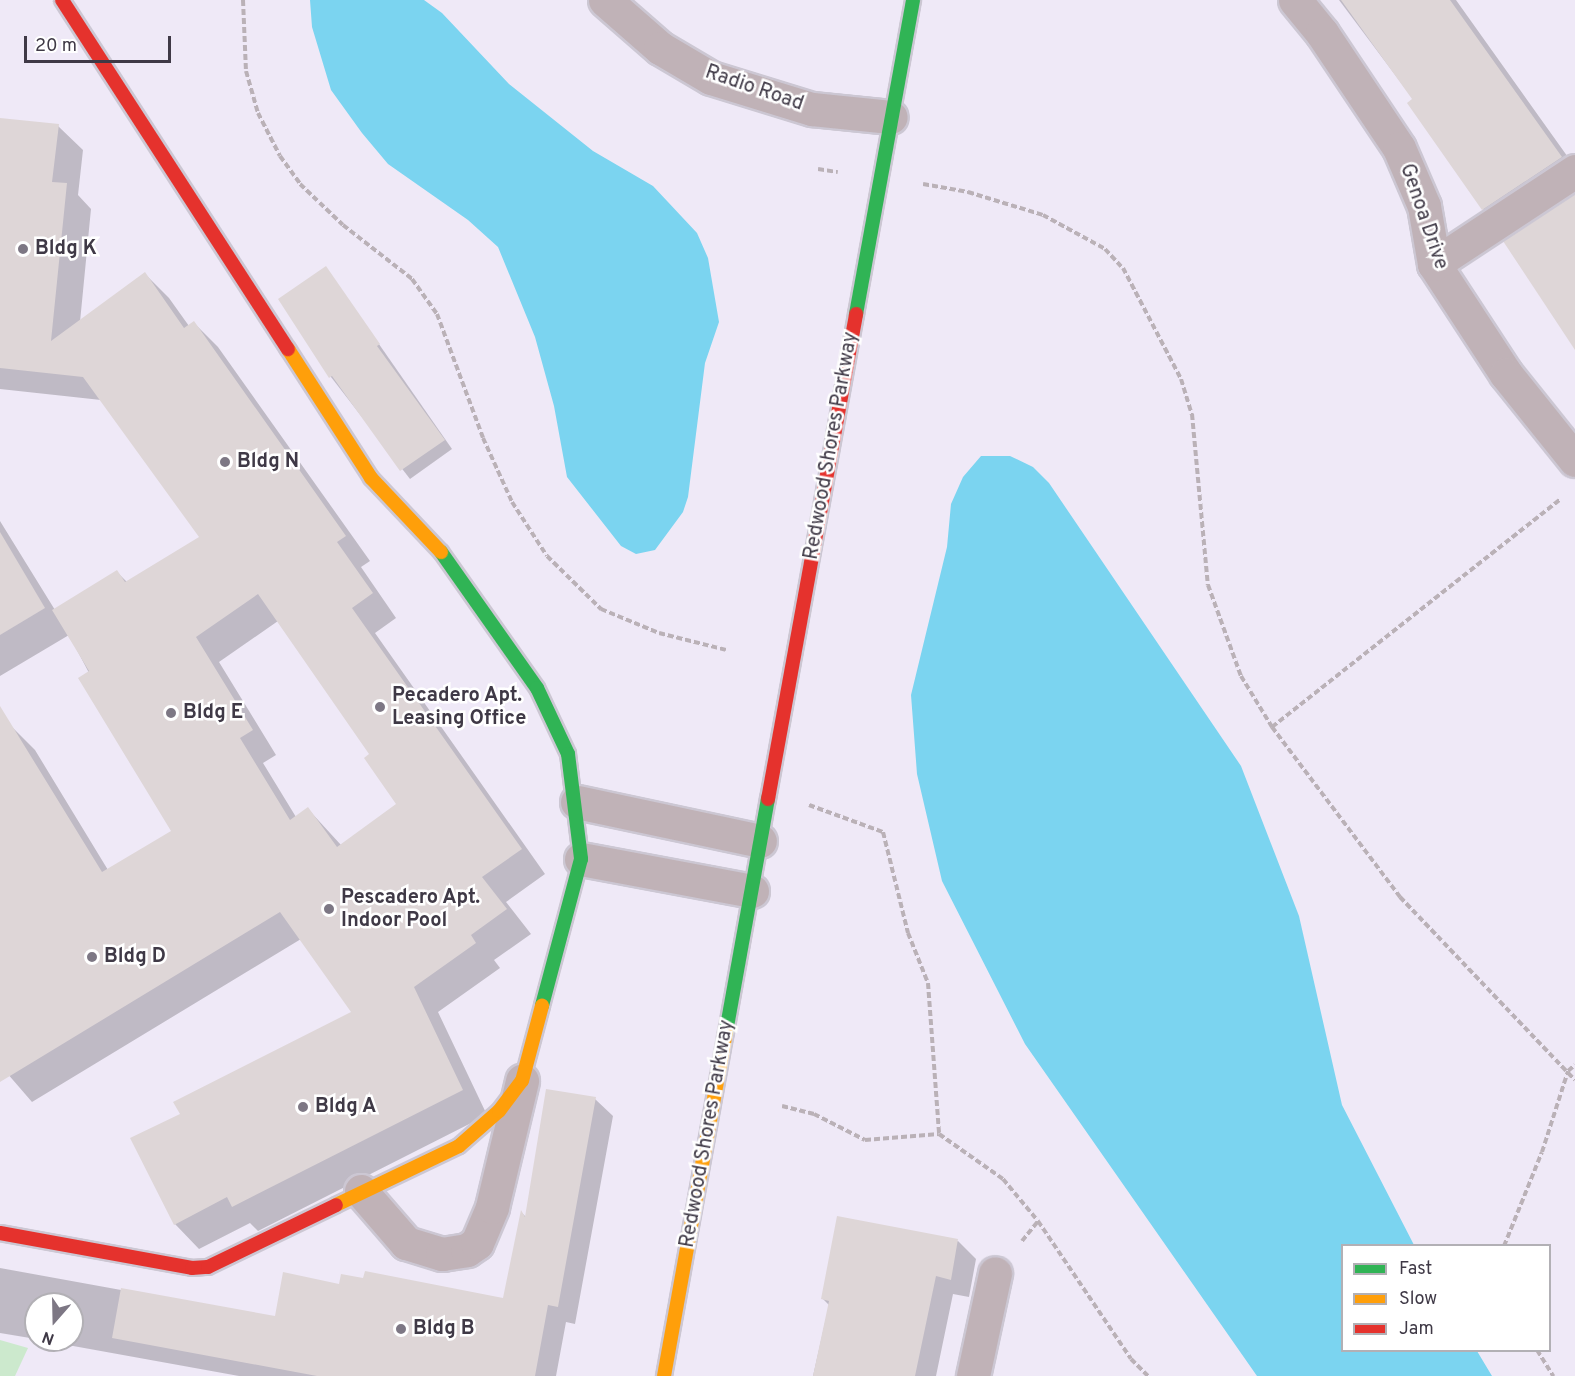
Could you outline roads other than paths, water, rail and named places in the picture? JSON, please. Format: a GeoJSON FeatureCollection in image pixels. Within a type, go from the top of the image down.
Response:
{"type":"FeatureCollection","features":[{"type":"Feature","properties":{"kind":"street"},"geometry":{"type":"LineString","coordinates":[[62,0],[371,478],[437,547],[537,688],[568,754],[577,802],[581,859],[522,1081],[487,1225],[477,1243],[467,1250],[442,1254],[406,1243],[361,1191]]}},
{"type":"Feature","properties":{"kind":"street","name":"Radio Road"},"geometry":{"type":"LineString","coordinates":[[605,0],[660,48],[711,78],[812,109],[891,117]]}},
{"type":"Feature","properties":{"kind":"street","name":"Redwood Shores Parkway"},"geometry":{"type":"LineString","coordinates":[[664,1376],[914,0]]}},
{"type":"Feature","properties":{"kind":"street","name":"Genoa Drive"},"geometry":{"type":"LineString","coordinates":[[1295,0],[1322,33],[1399,148],[1424,206],[1434,264],[1506,374],[1575,460]]}},
{"type":"Feature","properties":{"kind":"street"},"geometry":{"type":"LineString","coordinates":[[1434,264],[1575,171]]}},
{"type":"Feature","properties":{"kind":"street"},"geometry":{"type":"LineString","coordinates":[[577,802],[760,842]]}},
{"type":"Feature","properties":{"kind":"street"},"geometry":{"type":"LineString","coordinates":[[581,859],[752,891]]}},
{"type":"Feature","properties":{"kind":"street"},"geometry":{"type":"LineString","coordinates":[[0,1233],[192,1268],[208,1267],[361,1191],[459,1146],[499,1111],[522,1081]]}},
{"type":"Feature","properties":{"kind":"street"},"geometry":{"type":"LineString","coordinates":[[973,1376],[995,1274]]}},
{"type":"Feature","properties":{"kind":"water"},"geometry":{"type":"Polygon","coordinates":[[[310,0],[424,0],[442,13],[509,84],[593,151],[653,186],[697,233],[708,258],[719,322],[705,363],[688,497],[683,512],[655,550],[636,554],[621,546],[567,477],[554,406],[535,337],[498,247],[468,220],[388,164],[362,133],[331,90],[312,27],[310,0]]]}},
{"type":"Feature","properties":{"kind":"water"},"geometry":{"type":"Polygon","coordinates":[[[981,456],[1010,456],[1033,467],[1049,483],[1241,766],[1299,916],[1342,1105],[1413,1244],[1341,1244],[1341,1352],[1478,1352],[1492,1376],[1257,1376],[1025,1044],[942,881],[917,774],[911,695],[947,547],[951,504],[963,477],[981,456]]]}},
{"type":"Feature","properties":{"kind":"place","name":"Bldg K"},"geometry":{"type":"Point","coordinates":[23,249]}},
{"type":"Feature","properties":{"kind":"place","name":"Bldg N"},"geometry":{"type":"Point","coordinates":[225,462]}},
{"type":"Feature","properties":{"kind":"place","name":"Pecadero Apt. Leasing Office"},"geometry":{"type":"Point","coordinates":[380,707]}},
{"type":"Feature","properties":{"kind":"place","name":"Bldg E"},"geometry":{"type":"Point","coordinates":[171,713]}},
{"type":"Feature","properties":{"kind":"place","name":"Pescadero Apt. Indoor Pool"},"geometry":{"type":"Point","coordinates":[329,909]}},
{"type":"Feature","properties":{"kind":"place","name":"Bldg D"},"geometry":{"type":"Point","coordinates":[92,957]}},
{"type":"Feature","properties":{"kind":"place","name":"Bldg A"},"geometry":{"type":"Point","coordinates":[303,1107]}},
{"type":"Feature","properties":{"kind":"place","name":"Bldg B"},"geometry":{"type":"Point","coordinates":[401,1329]}}]}
